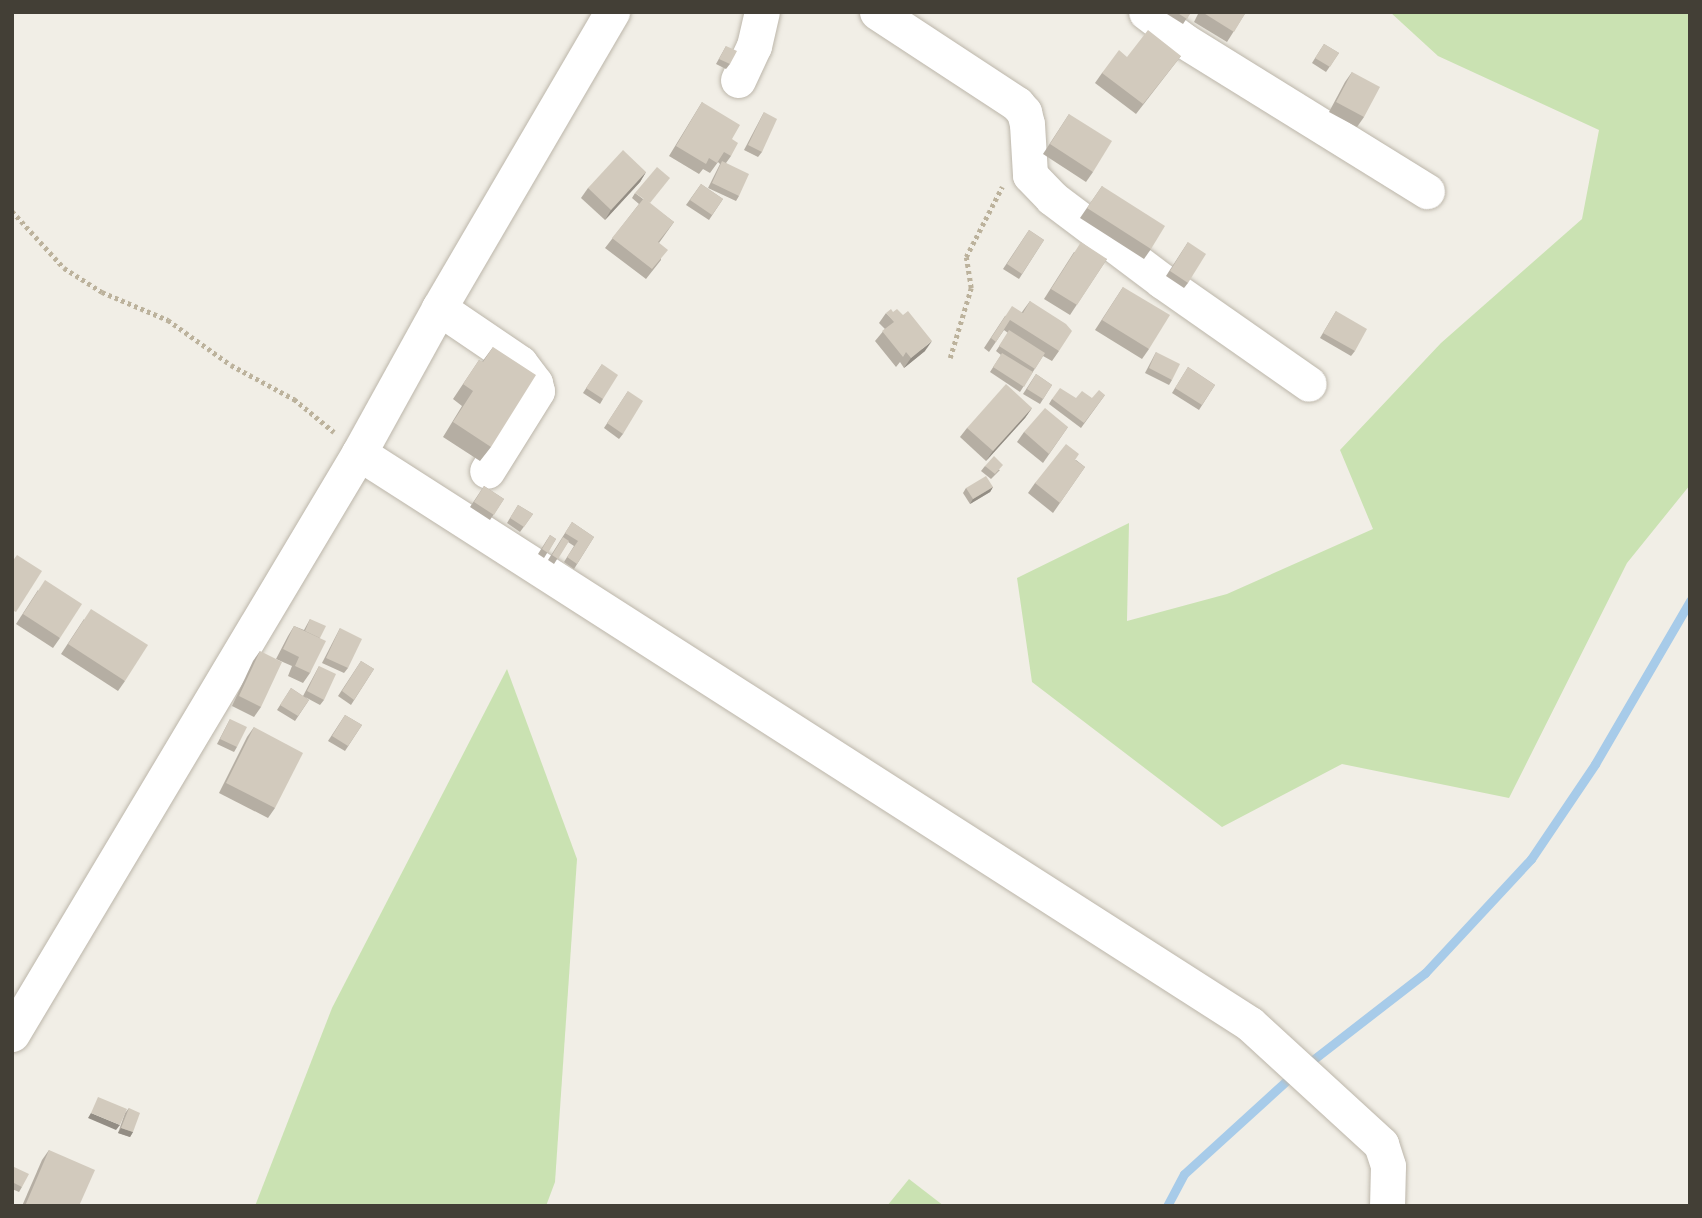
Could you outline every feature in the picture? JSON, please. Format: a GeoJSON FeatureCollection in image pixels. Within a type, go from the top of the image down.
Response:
{"type":"FeatureCollection","features":[{"type":"Feature","properties":{"kind":"street"},"geometry":{"type":"LineString","coordinates":[[12,1034],[359,453],[439,308],[612,12]]}},
{"type":"Feature","properties":{"kind":"street"},"geometry":{"type":"LineString","coordinates":[[738,80],[754,46],[762,12]]}},
{"type":"Feature","properties":{"kind":"street"},"geometry":{"type":"LineString","coordinates":[[877,12],[1017,104],[1024,112],[1027,124],[1030,175],[1052,198],[1162,281],[1308,384]]}},
{"type":"Feature","properties":{"kind":"street"},"geometry":{"type":"LineString","coordinates":[[1146,12],[1183,40],[1427,191]]}},
{"type":"Feature","properties":{"kind":"street"},"geometry":{"type":"LineString","coordinates":[[439,308],[520,363],[535,383],[537,391],[487,471]]}},
{"type":"Feature","properties":{"kind":"street"},"geometry":{"type":"LineString","coordinates":[[359,453],[1250,1024],[1381,1144],[1388,1166],[1387,1206]]}},
{"type":"Feature","properties":{"kind":"path"},"geometry":{"type":"LineString","coordinates":[[950,358],[971,288],[966,257],[1007,178]]}},
{"type":"Feature","properties":{"kind":"path"},"geometry":{"type":"LineString","coordinates":[[12,211],[64,268],[102,292],[168,320],[231,365],[294,399],[359,453]]}},
{"type":"Feature","properties":{"kind":"green space"},"geometry":{"type":"Polygon","coordinates":[[[1390,12],[1690,12],[1690,485],[1627,563],[1509,798],[1342,764],[1222,827],[1032,682],[1017,578],[1129,523],[1127,621],[1227,594],[1373,529],[1340,450],[1441,343],[1582,219],[1599,130],[1438,56],[1390,12]]]}},
{"type":"Feature","properties":{"kind":"green space"},"geometry":{"type":"Polygon","coordinates":[[[507,669],[577,859],[555,1182],[546,1206],[255,1206],[332,1008],[507,669]]]}},
{"type":"Feature","properties":{"kind":"green space"},"geometry":{"type":"Polygon","coordinates":[[[909,1179],[944,1206],[887,1206],[909,1179]]]}},
{"type":"Feature","properties":{"kind":"building"},"geometry":{"type":"Polygon","coordinates":[[[1176,12],[1191,12],[1187,19],[1176,12]]]}},
{"type":"Feature","properties":{"kind":"building"},"geometry":{"type":"Polygon","coordinates":[[[1202,12],[1246,12],[1234,32],[1202,12]]]}},
{"type":"Feature","properties":{"kind":"building"},"geometry":{"type":"Polygon","coordinates":[[[1148,30],[1181,56],[1143,104],[1102,73],[1119,50],[1127,57],[1148,30]]]}},
{"type":"Feature","properties":{"kind":"building"},"geometry":{"type":"Polygon","coordinates":[[[1324,44],[1339,53],[1330,67],[1315,58],[1324,44]]]}},
{"type":"Feature","properties":{"kind":"building"},"geometry":{"type":"Polygon","coordinates":[[[726,46],[737,51],[730,64],[719,59],[726,46]]]}},
{"type":"Feature","properties":{"kind":"building"},"geometry":{"type":"Polygon","coordinates":[[[1352,72],[1380,87],[1364,117],[1336,102],[1352,72]]]}},
{"type":"Feature","properties":{"kind":"building"},"geometry":{"type":"Polygon","coordinates":[[[702,102],[740,125],[732,139],[738,143],[731,156],[724,152],[717,163],[709,158],[706,164],[676,146],[702,102]]]}},
{"type":"Feature","properties":{"kind":"building"},"geometry":{"type":"Polygon","coordinates":[[[764,112],[777,119],[762,152],[748,145],[764,112]]]}},
{"type":"Feature","properties":{"kind":"building"},"geometry":{"type":"Polygon","coordinates":[[[1069,114],[1112,141],[1093,172],[1050,144],[1069,114]]]}},
{"type":"Feature","properties":{"kind":"building"},"geometry":{"type":"Polygon","coordinates":[[[623,150],[646,172],[611,210],[588,188],[623,150]]]}},
{"type":"Feature","properties":{"kind":"building"},"geometry":{"type":"Polygon","coordinates":[[[722,161],[749,174],[739,196],[712,183],[722,161]]]}},
{"type":"Feature","properties":{"kind":"building"},"geometry":{"type":"Polygon","coordinates":[[[657,167],[670,178],[650,203],[635,193],[657,167]]]}},
{"type":"Feature","properties":{"kind":"building"},"geometry":{"type":"Polygon","coordinates":[[[701,184],[723,199],[712,215],[690,200],[701,184]]]}},
{"type":"Feature","properties":{"kind":"building"},"geometry":{"type":"Polygon","coordinates":[[[1102,186],[1165,226],[1151,249],[1087,208],[1102,186]]]}},
{"type":"Feature","properties":{"kind":"building"},"geometry":{"type":"Polygon","coordinates":[[[644,198],[674,222],[658,242],[668,250],[652,269],[612,238],[644,198]]]}},
{"type":"Feature","properties":{"kind":"building"},"geometry":{"type":"Polygon","coordinates":[[[1029,230],[1044,240],[1022,274],[1007,264],[1029,230]]]}},
{"type":"Feature","properties":{"kind":"building"},"geometry":{"type":"Polygon","coordinates":[[[1081,242],[1107,259],[1077,305],[1051,289],[1081,242]]]}},
{"type":"Feature","properties":{"kind":"building"},"geometry":{"type":"Polygon","coordinates":[[[1188,242],[1206,254],[1188,283],[1170,271],[1188,242]]]}},
{"type":"Feature","properties":{"kind":"building"},"geometry":{"type":"Polygon","coordinates":[[[1123,287],[1170,315],[1149,349],[1102,320],[1123,287]]]}},
{"type":"Feature","properties":{"kind":"building"},"geometry":{"type":"Polygon","coordinates":[[[1030,301],[1066,324],[1072,331],[1059,351],[1010,320],[996,342],[991,338],[1012,306],[1023,313],[1030,301]]]}},
{"type":"Feature","properties":{"kind":"building"},"geometry":{"type":"Polygon","coordinates":[[[891,309],[893,312],[897,309],[903,315],[908,311],[932,341],[911,358],[906,352],[903,357],[882,331],[894,322],[886,313],[891,309]]]}},
{"type":"Feature","properties":{"kind":"building"},"geometry":{"type":"Polygon","coordinates":[[[1336,311],[1367,329],[1355,351],[1323,333],[1336,311]]]}},
{"type":"Feature","properties":{"kind":"building"},"geometry":{"type":"Polygon","coordinates":[[[1009,330],[1045,353],[1035,369],[999,346],[1009,330]]]}},
{"type":"Feature","properties":{"kind":"building"},"geometry":{"type":"Polygon","coordinates":[[[493,347],[536,375],[491,447],[453,422],[473,391],[463,384],[479,360],[483,362],[493,347]]]}},
{"type":"Feature","properties":{"kind":"building"},"geometry":{"type":"Polygon","coordinates":[[[1156,352],[1180,364],[1172,380],[1149,368],[1156,352]]]}},
{"type":"Feature","properties":{"kind":"building"},"geometry":{"type":"Polygon","coordinates":[[[1002,353],[1033,372],[1024,387],[993,367],[1002,353]]]}},
{"type":"Feature","properties":{"kind":"building"},"geometry":{"type":"Polygon","coordinates":[[[602,364],[618,375],[603,399],[586,388],[602,364]]]}},
{"type":"Feature","properties":{"kind":"building"},"geometry":{"type":"Polygon","coordinates":[[[1188,367],[1215,385],[1202,405],[1175,388],[1188,367]]]}},
{"type":"Feature","properties":{"kind":"building"},"geometry":{"type":"Polygon","coordinates":[[[1036,374],[1052,385],[1043,399],[1027,389],[1036,374]]]}},
{"type":"Feature","properties":{"kind":"building"},"geometry":{"type":"Polygon","coordinates":[[[1006,384],[1032,408],[993,451],[967,428],[1006,384]]]}},
{"type":"Feature","properties":{"kind":"building"},"geometry":{"type":"Polygon","coordinates":[[[1060,388],[1076,398],[1082,391],[1092,398],[1099,390],[1105,395],[1084,423],[1052,399],[1060,388]]]}},
{"type":"Feature","properties":{"kind":"building"},"geometry":{"type":"Polygon","coordinates":[[[628,391],[643,401],[623,434],[607,423],[628,391]]]}},
{"type":"Feature","properties":{"kind":"building"},"geometry":{"type":"Polygon","coordinates":[[[1045,408],[1068,427],[1049,454],[1024,432],[1045,408]]]}},
{"type":"Feature","properties":{"kind":"building"},"geometry":{"type":"Polygon","coordinates":[[[1066,444],[1079,454],[1075,460],[1085,467],[1060,503],[1035,483],[1066,444]]]}},
{"type":"Feature","properties":{"kind":"building"},"geometry":{"type":"Polygon","coordinates":[[[994,456],[1003,465],[995,474],[985,466],[994,456]]]}},
{"type":"Feature","properties":{"kind":"building"},"geometry":{"type":"Polygon","coordinates":[[[986,476],[993,487],[973,499],[966,488],[986,476]]]}},
{"type":"Feature","properties":{"kind":"building"},"geometry":{"type":"Polygon","coordinates":[[[484,486],[504,499],[494,515],[474,502],[484,486]]]}},
{"type":"Feature","properties":{"kind":"building"},"geometry":{"type":"Polygon","coordinates":[[[518,505],[533,514],[524,527],[510,518],[518,505]]]}},
{"type":"Feature","properties":{"kind":"building"},"geometry":{"type":"Polygon","coordinates":[[[572,522],[594,537],[577,564],[567,557],[578,541],[565,533],[572,522]]]}},
{"type":"Feature","properties":{"kind":"building"},"geometry":{"type":"Polygon","coordinates":[[[550,535],[556,539],[548,553],[542,549],[550,535]]]}},
{"type":"Feature","properties":{"kind":"building"},"geometry":{"type":"Polygon","coordinates":[[[563,537],[569,541],[558,559],[552,555],[563,537]]]}},
{"type":"Feature","properties":{"kind":"building"},"geometry":{"type":"Polygon","coordinates":[[[17,555],[42,571],[16,612],[12,610],[12,562],[17,555]]]}},
{"type":"Feature","properties":{"kind":"building"},"geometry":{"type":"Polygon","coordinates":[[[45,580],[82,604],[60,638],[23,614],[45,580]]]}},
{"type":"Feature","properties":{"kind":"building"},"geometry":{"type":"Polygon","coordinates":[[[91,609],[148,645],[125,681],[68,644],[91,609]]]}},
{"type":"Feature","properties":{"kind":"building"},"geometry":{"type":"Polygon","coordinates":[[[310,619],[326,626],[320,638],[305,631],[310,619]]]}},
{"type":"Feature","properties":{"kind":"building"},"geometry":{"type":"Polygon","coordinates":[[[294,626],[326,641],[310,673],[295,666],[299,657],[283,649],[294,626]]]}},
{"type":"Feature","properties":{"kind":"building"},"geometry":{"type":"Polygon","coordinates":[[[340,628],[362,639],[348,668],[326,658],[340,628]]]}},
{"type":"Feature","properties":{"kind":"building"},"geometry":{"type":"Polygon","coordinates":[[[260,651],[282,662],[261,707],[239,696],[260,651]]]}},
{"type":"Feature","properties":{"kind":"building"},"geometry":{"type":"Polygon","coordinates":[[[361,661],[374,669],[354,700],[342,691],[361,661]]]}},
{"type":"Feature","properties":{"kind":"building"},"geometry":{"type":"Polygon","coordinates":[[[319,666],[336,674],[324,700],[307,691],[319,666]]]}},
{"type":"Feature","properties":{"kind":"building"},"geometry":{"type":"Polygon","coordinates":[[[291,688],[309,700],[298,716],[280,705],[291,688]]]}},
{"type":"Feature","properties":{"kind":"building"},"geometry":{"type":"Polygon","coordinates":[[[345,715],[362,725],[348,746],[332,736],[345,715]]]}},
{"type":"Feature","properties":{"kind":"building"},"geometry":{"type":"Polygon","coordinates":[[[230,719],[247,727],[237,747],[220,739],[230,719]]]}},
{"type":"Feature","properties":{"kind":"building"},"geometry":{"type":"Polygon","coordinates":[[[254,727],[303,753],[275,808],[226,783],[254,727]]]}},
{"type":"Feature","properties":{"kind":"building"},"geometry":{"type":"Polygon","coordinates":[[[98,1097],[127,1109],[120,1125],[91,1113],[98,1097]]]}},
{"type":"Feature","properties":{"kind":"building"},"geometry":{"type":"Polygon","coordinates":[[[129,1108],[140,1113],[133,1132],[121,1128],[129,1108]]]}},
{"type":"Feature","properties":{"kind":"building"},"geometry":{"type":"Polygon","coordinates":[[[49,1150],[95,1170],[79,1206],[25,1206],[49,1150]]]}},
{"type":"Feature","properties":{"kind":"building"},"geometry":{"type":"Polygon","coordinates":[[[12,1166],[29,1174],[22,1187],[12,1182],[12,1166]]]}},
{"type":"Feature","properties":{"kind":"waterway"},"geometry":{"type":"LineString","coordinates":[[1305,1066],[1425,973],[1531,859],[1595,764],[1690,601]]}},
{"type":"Feature","properties":{"kind":"waterway"},"geometry":{"type":"LineString","coordinates":[[1167,1206],[1184,1174],[1294,1074]]}}]}
